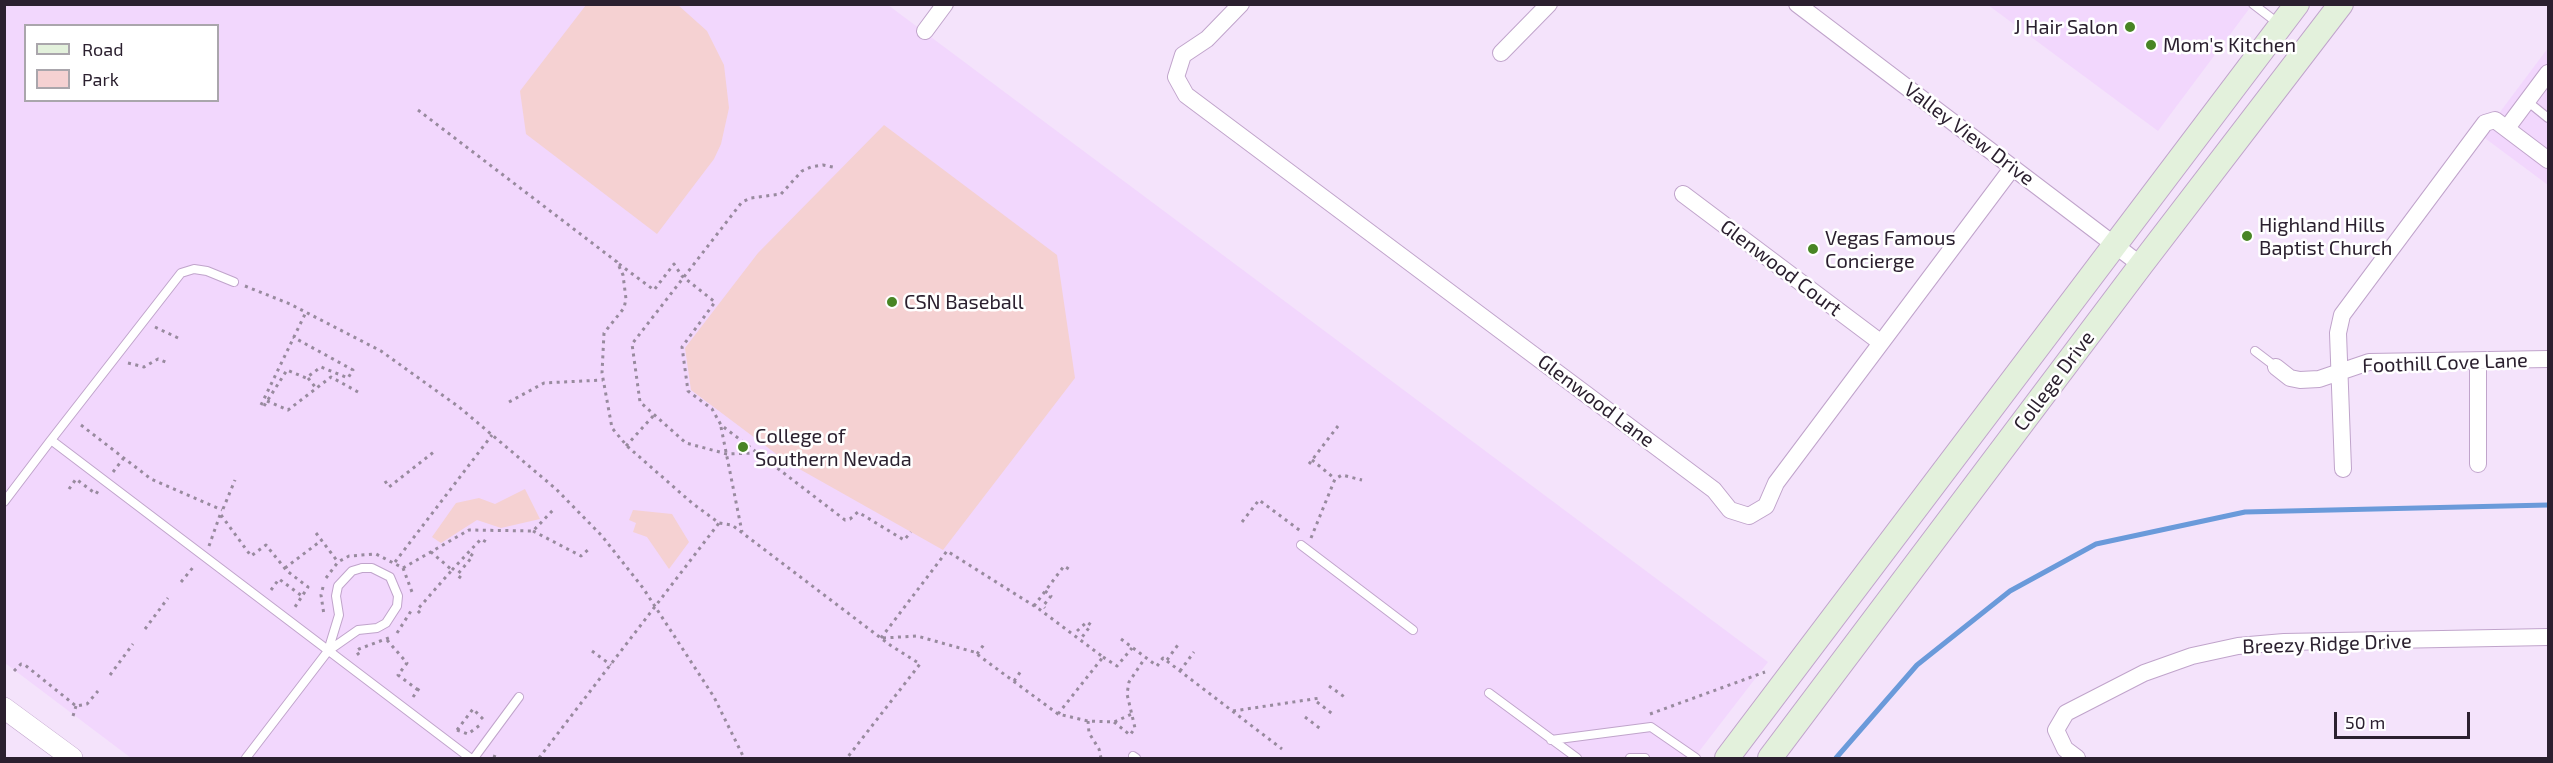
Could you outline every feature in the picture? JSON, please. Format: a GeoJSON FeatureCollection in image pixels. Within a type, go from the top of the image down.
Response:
{"type":"FeatureCollection","features":[{"type":"Feature","properties":{"kind":"main road","name":"College Drive"},"geometry":{"type":"LineString","coordinates":[[1727,759],[2297,4]]}},
{"type":"Feature","properties":{"kind":"main road","name":"College Drive"},"geometry":{"type":"LineString","coordinates":[[1770,759],[2141,265],[2341,4]]}},
{"type":"Feature","properties":{"kind":"main road"},"geometry":{"type":"LineString","coordinates":[[2235,144],[2249,100],[2288,45],[2288,35],[2281,26]]}},
{"type":"Feature","properties":{"kind":"street"},"geometry":{"type":"LineString","coordinates":[[925,31],[945,4]]}},
{"type":"Feature","properties":{"kind":"street","name":"Glenwood Lane"},"geometry":{"type":"LineString","coordinates":[[1241,4],[1207,39],[1183,55],[1176,77],[1186,95],[1714,490],[1730,510],[1749,516],[1766,506],[1776,483],[2013,167]]}},
{"type":"Feature","properties":{"kind":"street"},"geometry":{"type":"LineString","coordinates":[[1502,53],[1549,4]]}},
{"type":"Feature","properties":{"kind":"street","name":"Valley View Drive"},"geometry":{"type":"LineString","coordinates":[[1797,4],[2141,265]]}},
{"type":"Feature","properties":{"kind":"street"},"geometry":{"type":"LineString","coordinates":[[2507,128],[2548,73]]}},
{"type":"Feature","properties":{"kind":"street"},"geometry":{"type":"LineString","coordinates":[[2343,470],[2338,333],[2342,315],[2485,123],[2495,120],[2548,160]]}},
{"type":"Feature","properties":{"kind":"street","name":"Glenwood Court"},"geometry":{"type":"LineString","coordinates":[[1683,194],[1880,342]]}},
{"type":"Feature","properties":{"kind":"street","name":"Foothill Cove Lane"},"geometry":{"type":"LineString","coordinates":[[2276,367],[2290,378],[2300,380],[2319,379],[2341,369],[2369,362],[2548,359]]}},
{"type":"Feature","properties":{"kind":"street"},"geometry":{"type":"LineString","coordinates":[[2478,361],[2478,464]]}},
{"type":"Feature","properties":{"kind":"street","name":"Breezy Ridge Drive"},"geometry":{"type":"LineString","coordinates":[[2077,759],[2065,749],[2056,730],[2066,713],[2144,673],[2192,656],[2238,646],[2284,642],[2548,637]]}},
{"type":"Feature","properties":{"kind":"street"},"geometry":{"type":"LineString","coordinates":[[4,708],[72,759]]}},
{"type":"Feature","properties":{"kind":"lane"},"geometry":{"type":"LineString","coordinates":[[2253,4],[2281,26]]}},
{"type":"Feature","properties":{"kind":"lane"},"geometry":{"type":"LineString","coordinates":[[2527,101],[2548,118]]}},
{"type":"Feature","properties":{"kind":"lane"},"geometry":{"type":"LineString","coordinates":[[4,502],[181,273],[194,269],[207,271],[234,282]]}},
{"type":"Feature","properties":{"kind":"lane"},"geometry":{"type":"LineString","coordinates":[[2254,351],[2276,367]]}},
{"type":"Feature","properties":{"kind":"lane"},"geometry":{"type":"LineString","coordinates":[[51,440],[470,759]]}},
{"type":"Feature","properties":{"kind":"lane"},"geometry":{"type":"LineString","coordinates":[[1307,542],[1413,630]]}},
{"type":"Feature","properties":{"kind":"lane"},"geometry":{"type":"LineString","coordinates":[[246,759],[328,651],[358,630],[377,628],[393,616],[397,606],[396,586],[382,571],[362,568],[344,577],[336,596],[339,615],[328,651]]}},
{"type":"Feature","properties":{"kind":"lane"},"geometry":{"type":"LineString","coordinates":[[1489,693],[1577,759]]}},
{"type":"Feature","properties":{"kind":"lane"},"geometry":{"type":"LineString","coordinates":[[474,759],[519,698]]}},
{"type":"Feature","properties":{"kind":"lane"},"geometry":{"type":"LineString","coordinates":[[1551,740],[1651,727],[1696,759]]}},
{"type":"Feature","properties":{"kind":"lane"},"geometry":{"type":"LineString","coordinates":[[1629,759],[1645,759]]}},
{"type":"Feature","properties":{"kind":"path"},"geometry":{"type":"LineString","coordinates":[[418,110],[654,290],[674,264],[682,276],[685,276],[715,302],[682,347],[688,391],[712,409],[721,425],[742,532]]}},
{"type":"Feature","properties":{"kind":"path"},"geometry":{"type":"LineString","coordinates":[[757,453],[727,454],[686,444],[640,402],[632,344],[742,202],[751,198],[781,194],[802,171],[812,167],[823,165],[837,168]]}},
{"type":"Feature","properties":{"kind":"path"},"geometry":{"type":"LineString","coordinates":[[617,262],[623,275],[626,299],[624,308],[604,333],[601,341],[603,380],[612,428],[627,446],[719,523],[732,525],[742,532],[881,638],[920,664],[847,759]]}},
{"type":"Feature","properties":{"kind":"path"},"geometry":{"type":"LineString","coordinates":[[234,282],[306,312],[390,358],[437,390],[579,512],[622,561],[655,606],[714,697],[744,759]]}},
{"type":"Feature","properties":{"kind":"path"},"geometry":{"type":"LineString","coordinates":[[306,312],[262,406],[287,370],[308,378],[317,388]]}},
{"type":"Feature","properties":{"kind":"path"},"geometry":{"type":"LineString","coordinates":[[154,326],[178,338]]}},
{"type":"Feature","properties":{"kind":"path"},"geometry":{"type":"LineString","coordinates":[[293,337],[352,370],[348,378],[321,367],[308,378]]}},
{"type":"Feature","properties":{"kind":"path"},"geometry":{"type":"LineString","coordinates":[[126,362],[144,368],[158,359],[168,363]]}},
{"type":"Feature","properties":{"kind":"path"},"geometry":{"type":"LineString","coordinates":[[267,401],[288,410],[331,377],[358,392]]}},
{"type":"Feature","properties":{"kind":"path"},"geometry":{"type":"LineString","coordinates":[[509,402],[544,383],[603,380]]}},
{"type":"Feature","properties":{"kind":"path"},"geometry":{"type":"LineString","coordinates":[[627,446],[654,415]]}},
{"type":"Feature","properties":{"kind":"path"},"geometry":{"type":"LineString","coordinates":[[81,425],[151,480],[222,510]]}},
{"type":"Feature","properties":{"kind":"path"},"geometry":{"type":"LineString","coordinates":[[721,425],[845,520],[858,512],[904,540],[911,532]]}},
{"type":"Feature","properties":{"kind":"path"},"geometry":{"type":"LineString","coordinates":[[1335,478],[1311,462],[1338,426]]}},
{"type":"Feature","properties":{"kind":"path"},"geometry":{"type":"LineString","coordinates":[[395,562],[492,435]]}},
{"type":"Feature","properties":{"kind":"path"},"geometry":{"type":"LineString","coordinates":[[385,481],[389,487],[435,452]]}},
{"type":"Feature","properties":{"kind":"path"},"geometry":{"type":"LineString","coordinates":[[113,472],[123,459]]}},
{"type":"Feature","properties":{"kind":"path"},"geometry":{"type":"LineString","coordinates":[[1242,522],[1259,500],[1307,542],[1335,478],[1342,475],[1362,480]]}},
{"type":"Feature","properties":{"kind":"path"},"geometry":{"type":"LineString","coordinates":[[69,489],[76,479],[96,494],[99,490]]}},
{"type":"Feature","properties":{"kind":"path"},"geometry":{"type":"LineString","coordinates":[[209,546],[235,480]]}},
{"type":"Feature","properties":{"kind":"path"},"geometry":{"type":"LineString","coordinates":[[533,531],[554,509]]}},
{"type":"Feature","properties":{"kind":"path"},"geometry":{"type":"LineString","coordinates":[[539,759],[719,523]]}},
{"type":"Feature","properties":{"kind":"path"},"geometry":{"type":"LineString","coordinates":[[403,568],[469,530],[533,531],[581,556],[590,548]]}},
{"type":"Feature","properties":{"kind":"path"},"geometry":{"type":"LineString","coordinates":[[316,533],[338,562]]}},
{"type":"Feature","properties":{"kind":"path"},"geometry":{"type":"LineString","coordinates":[[420,613],[417,610],[468,552],[481,539],[488,543]]}},
{"type":"Feature","properties":{"kind":"path"},"geometry":{"type":"LineString","coordinates":[[285,568],[322,540]]}},
{"type":"Feature","properties":{"kind":"path"},"geometry":{"type":"LineString","coordinates":[[881,638],[947,550],[1034,606],[1117,666],[1132,648]]}},
{"type":"Feature","properties":{"kind":"path"},"geometry":{"type":"LineString","coordinates":[[431,552],[452,570]]}},
{"type":"Feature","properties":{"kind":"path"},"geometry":{"type":"LineString","coordinates":[[461,578],[457,575],[473,556],[468,552]]}},
{"type":"Feature","properties":{"kind":"path"},"geometry":{"type":"LineString","coordinates":[[181,582],[196,563]]}},
{"type":"Feature","properties":{"kind":"path"},"geometry":{"type":"LineString","coordinates":[[1034,606],[1065,566],[1072,572]]}},
{"type":"Feature","properties":{"kind":"path"},"geometry":{"type":"LineString","coordinates":[[270,592],[279,579],[302,596]]}},
{"type":"Feature","properties":{"kind":"path"},"geometry":{"type":"LineString","coordinates":[[1045,591],[1051,596],[1043,606],[1045,608]]}},
{"type":"Feature","properties":{"kind":"path"},"geometry":{"type":"LineString","coordinates":[[145,629],[168,598]]}},
{"type":"Feature","properties":{"kind":"path"},"geometry":{"type":"LineString","coordinates":[[1077,631],[1087,622],[1091,625],[1080,640]]}},
{"type":"Feature","properties":{"kind":"path"},"geometry":{"type":"LineString","coordinates":[[881,638],[917,636],[976,654],[1059,714],[1088,721],[1114,722],[1132,714]]}},
{"type":"Feature","properties":{"kind":"path"},"geometry":{"type":"LineString","coordinates":[[1121,639],[1157,666],[1163,658],[1167,660],[1282,749]]}},
{"type":"Feature","properties":{"kind":"path"},"geometry":{"type":"LineString","coordinates":[[387,640],[407,663],[398,675],[419,688],[413,697]]}},
{"type":"Feature","properties":{"kind":"path"},"geometry":{"type":"LineString","coordinates":[[1167,660],[1180,642]]}},
{"type":"Feature","properties":{"kind":"path"},"geometry":{"type":"LineString","coordinates":[[976,654],[985,643]]}},
{"type":"Feature","properties":{"kind":"path"},"geometry":{"type":"LineString","coordinates":[[110,675],[133,644]]}},
{"type":"Feature","properties":{"kind":"path"},"geometry":{"type":"LineString","coordinates":[[592,651],[611,665]]}},
{"type":"Feature","properties":{"kind":"path"},"geometry":{"type":"LineString","coordinates":[[1180,671],[1194,652]]}},
{"type":"Feature","properties":{"kind":"path"},"geometry":{"type":"LineString","coordinates":[[1059,714],[1103,657]]}},
{"type":"Feature","properties":{"kind":"path"},"geometry":{"type":"LineString","coordinates":[[1114,722],[1130,735],[1135,728],[1127,694],[1129,682],[1145,658]]}},
{"type":"Feature","properties":{"kind":"path"},"geometry":{"type":"LineString","coordinates":[[14,671],[21,664],[26,665],[76,706],[87,704],[98,691]]}},
{"type":"Feature","properties":{"kind":"path"},"geometry":{"type":"LineString","coordinates":[[1013,682],[1022,671]]}},
{"type":"Feature","properties":{"kind":"path"},"geometry":{"type":"LineString","coordinates":[[1648,715],[1766,672]]}},
{"type":"Feature","properties":{"kind":"path"},"geometry":{"type":"LineString","coordinates":[[1329,686],[1346,698]]}},
{"type":"Feature","properties":{"kind":"path"},"geometry":{"type":"LineString","coordinates":[[1233,711],[1318,700],[1334,715]]}},
{"type":"Feature","properties":{"kind":"path"},"geometry":{"type":"LineString","coordinates":[[73,716],[76,706]]}},
{"type":"Feature","properties":{"kind":"path"},"geometry":{"type":"LineString","coordinates":[[1305,717],[1322,730]]}},
{"type":"Feature","properties":{"kind":"path"},"geometry":{"type":"LineString","coordinates":[[1088,721],[1089,733],[1099,749],[1101,759]]}},
{"type":"Feature","properties":{"kind":"path"},"geometry":{"type":"LineString","coordinates":[[494,756],[500,759]]}},
{"type":"Feature","properties":{"kind":"shaded area","name":"College of Southern Nevada"},"geometry":{"type":"Polygon","coordinates":[[[4,5],[888,5],[1768,662],[1694,758],[131,758],[5,663],[4,5]]]}},
{"type":"Feature","properties":{"kind":"shaded area"},"geometry":{"type":"Polygon","coordinates":[[[1988,5],[2252,5],[2158,131],[1988,5]]]}},
{"type":"Feature","properties":{"kind":"shaded area"},"geometry":{"type":"Polygon","coordinates":[[[2548,48],[2548,185],[2482,136],[2548,48]]]}},
{"type":"Feature","properties":{"kind":"green space"},"geometry":{"type":"Polygon","coordinates":[[[586,5],[678,5],[707,31],[724,65],[729,108],[721,144],[714,159],[657,234],[526,134],[520,91],[586,5]]]}},
{"type":"Feature","properties":{"kind":"green space","name":"CSN Baseball"},"geometry":{"type":"Polygon","coordinates":[[[884,125],[1057,255],[1075,378],[943,550],[787,462],[691,390],[685,348],[758,253],[884,125]]]}},
{"type":"Feature","properties":{"kind":"green space"},"geometry":{"type":"Polygon","coordinates":[[[525,489],[540,519],[501,528],[477,520],[441,543],[432,537],[456,503],[479,498],[495,504],[525,489]]]}},
{"type":"Feature","properties":{"kind":"green space"},"geometry":{"type":"Polygon","coordinates":[[[633,510],[672,514],[689,542],[669,569],[647,537],[633,532],[636,523],[629,520],[633,510]]]}},
{"type":"Feature","properties":{"kind":"waterway"},"geometry":{"type":"LineString","coordinates":[[1836,758],[1917,665],[2010,591],[2096,544],[2245,512],[2548,505]]}},
{"type":"Feature","properties":{"kind":"place","name":"J Hair Salon"},"geometry":{"type":"Point","coordinates":[2130,27]}},
{"type":"Feature","properties":{"kind":"place","name":"Mom's Kitchen"},"geometry":{"type":"Point","coordinates":[2151,45]}},
{"type":"Feature","properties":{"kind":"place","name":"Highland Hills Baptist Church"},"geometry":{"type":"Point","coordinates":[2247,236]}},
{"type":"Feature","properties":{"kind":"place","name":"Vegas Famous Concierge"},"geometry":{"type":"Point","coordinates":[1813,249]}},
{"type":"Feature","properties":{"kind":"place","name":"CSN Baseball"},"geometry":{"type":"Point","coordinates":[892,302]}},
{"type":"Feature","properties":{"kind":"place","name":"College of Southern Nevada"},"geometry":{"type":"Point","coordinates":[743,447]}}]}
